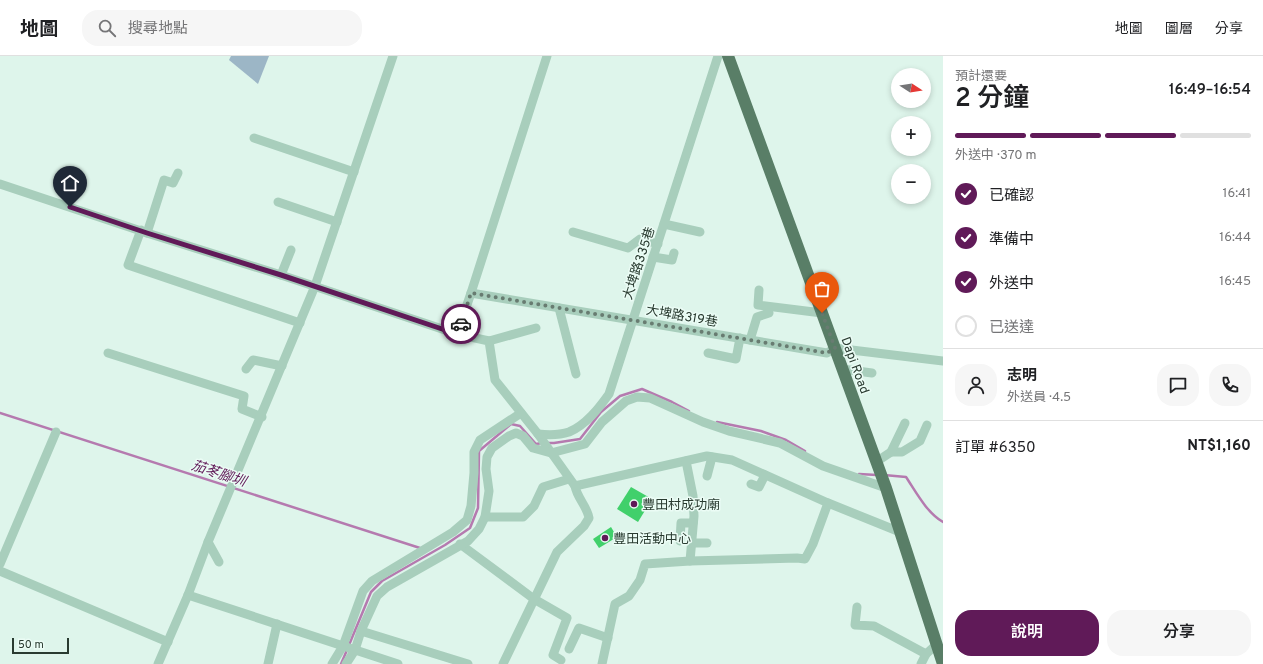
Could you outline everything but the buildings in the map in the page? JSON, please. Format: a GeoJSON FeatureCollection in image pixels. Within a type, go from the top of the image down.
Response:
{"type":"FeatureCollection","features":[{"type":"Feature","properties":{"kind":"main road","name":"Dapi Road"},"geometry":{"type":"LineString","coordinates":[[728,56],[886,488],[943,664]]}},
{"type":"Feature","properties":{"kind":"street"},"geometry":{"type":"LineString","coordinates":[[158,664],[316,286],[394,56]]}},
{"type":"Feature","properties":{"kind":"street"},"geometry":{"type":"LineString","coordinates":[[457,334],[547,56]]}},
{"type":"Feature","properties":{"kind":"street","name":"大埤路335巷"},"geometry":{"type":"LineString","coordinates":[[538,434],[547,435],[568,432],[584,423],[600,407],[609,394],[718,56]]}},
{"type":"Feature","properties":{"kind":"street"},"geometry":{"type":"LineString","coordinates":[[254,138],[354,172]]}},
{"type":"Feature","properties":{"kind":"street"},"geometry":{"type":"LineString","coordinates":[[178,173],[173,183],[164,180],[144,231],[128,265],[300,323]]}},
{"type":"Feature","properties":{"kind":"street"},"geometry":{"type":"LineString","coordinates":[[0,184],[316,286],[457,334],[488,341],[536,328]]}},
{"type":"Feature","properties":{"kind":"street"},"geometry":{"type":"LineString","coordinates":[[278,202],[337,222]]}},
{"type":"Feature","properties":{"kind":"street"},"geometry":{"type":"LineString","coordinates":[[664,224],[700,232]]}},
{"type":"Feature","properties":{"kind":"street"},"geometry":{"type":"LineString","coordinates":[[573,232],[628,248],[640,239],[658,244]]}},
{"type":"Feature","properties":{"kind":"street"},"geometry":{"type":"LineString","coordinates":[[281,275],[291,250]]}},
{"type":"Feature","properties":{"kind":"street"},"geometry":{"type":"LineString","coordinates":[[653,257],[672,260],[674,253]]}},
{"type":"Feature","properties":{"kind":"street"},"geometry":{"type":"LineString","coordinates":[[759,290],[758,305],[822,313]]}},
{"type":"Feature","properties":{"kind":"street","name":"大埤路319巷"},"geometry":{"type":"LineString","coordinates":[[471,293],[827,353],[835,348],[943,361]]}},
{"type":"Feature","properties":{"kind":"street"},"geometry":{"type":"LineString","coordinates":[[559,308],[576,374]]}},
{"type":"Feature","properties":{"kind":"street"},"geometry":{"type":"LineString","coordinates":[[750,340],[757,317],[769,313]]}},
{"type":"Feature","properties":{"kind":"street"},"geometry":{"type":"LineString","coordinates":[[708,353],[736,359],[740,338]]}},
{"type":"Feature","properties":{"kind":"street"},"geometry":{"type":"LineString","coordinates":[[488,341],[495,380],[538,434],[572,483],[588,512],[589,518],[584,526],[557,552],[503,664]]}},
{"type":"Feature","properties":{"kind":"street"},"geometry":{"type":"LineString","coordinates":[[108,353],[244,396],[242,409],[262,417]]}},
{"type":"Feature","properties":{"kind":"street"},"geometry":{"type":"LineString","coordinates":[[246,369],[252,360],[282,366]]}},
{"type":"Feature","properties":{"kind":"street"},"geometry":{"type":"LineString","coordinates":[[842,369],[872,373]]}},
{"type":"Feature","properties":{"kind":"street"},"geometry":{"type":"LineString","coordinates":[[346,664],[355,650],[361,631],[377,596],[387,586],[468,540],[479,529],[485,517],[489,491],[486,469],[487,457],[492,448],[516,433],[523,436],[533,448],[551,453],[585,444],[602,422],[626,401],[637,397],[650,398],[703,422],[780,443],[823,466],[886,488]]}},
{"type":"Feature","properties":{"kind":"street"},"geometry":{"type":"LineString","coordinates":[[332,664],[343,646],[364,591],[372,581],[453,532],[467,520],[471,506],[474,452],[480,440],[521,413]]}},
{"type":"Feature","properties":{"kind":"street"},"geometry":{"type":"LineString","coordinates":[[876,462],[891,452],[905,423]]}},
{"type":"Feature","properties":{"kind":"street"},"geometry":{"type":"LineString","coordinates":[[891,452],[902,452],[920,441],[927,425]]}},
{"type":"Feature","properties":{"kind":"street"},"geometry":{"type":"LineString","coordinates":[[0,564],[56,432]]}},
{"type":"Feature","properties":{"kind":"street"},"geometry":{"type":"LineString","coordinates":[[485,517],[523,517],[534,506],[543,487],[572,483],[708,456],[732,460],[828,503],[900,532]]}},
{"type":"Feature","properties":{"kind":"street"},"geometry":{"type":"LineString","coordinates":[[707,476],[712,457]]}},
{"type":"Feature","properties":{"kind":"street"},"geometry":{"type":"LineString","coordinates":[[686,461],[693,496],[693,523],[690,561]]}},
{"type":"Feature","properties":{"kind":"street"},"geometry":{"type":"LineString","coordinates":[[751,484],[759,487],[765,474]]}},
{"type":"Feature","properties":{"kind":"street"},"geometry":{"type":"LineString","coordinates":[[602,664],[615,604],[629,596],[640,580],[645,564],[690,561],[806,559],[828,503]]}},
{"type":"Feature","properties":{"kind":"street"},"geometry":{"type":"LineString","coordinates":[[680,541],[681,523],[693,523]]}},
{"type":"Feature","properties":{"kind":"street"},"geometry":{"type":"LineString","coordinates":[[208,542],[219,562]]}},
{"type":"Feature","properties":{"kind":"street"},"geometry":{"type":"LineString","coordinates":[[460,544],[534,599],[567,618],[552,655],[560,660]]}},
{"type":"Feature","properties":{"kind":"street"},"geometry":{"type":"LineString","coordinates":[[692,544],[707,544]]}},
{"type":"Feature","properties":{"kind":"street"},"geometry":{"type":"LineString","coordinates":[[0,571],[168,642]]}},
{"type":"Feature","properties":{"kind":"street"},"geometry":{"type":"LineString","coordinates":[[188,595],[398,664]]}},
{"type":"Feature","properties":{"kind":"street"},"geometry":{"type":"LineString","coordinates":[[857,607],[855,625],[874,626],[926,654]]}},
{"type":"Feature","properties":{"kind":"street"},"geometry":{"type":"LineString","coordinates":[[268,664],[277,624]]}},
{"type":"Feature","properties":{"kind":"street"},"geometry":{"type":"LineString","coordinates":[[569,649],[579,628],[608,638]]}},
{"type":"Feature","properties":{"kind":"street"},"geometry":{"type":"LineString","coordinates":[[361,631],[468,664]]}},
{"type":"Feature","properties":{"kind":"street"},"geometry":{"type":"LineString","coordinates":[[920,664],[926,654],[936,645]]}},
{"type":"Feature","properties":{"kind":"shaded area"},"geometry":{"type":"Polygon","coordinates":[[[231,56],[269,56],[258,84],[229,60],[231,56]]]}},
{"type":"Feature","properties":{"kind":"waterway"},"geometry":{"type":"LineString","coordinates":[[547,443],[580,439],[601,412],[620,396],[642,389],[689,411]]}},
{"type":"Feature","properties":{"kind":"waterway","name":"茄苳腳圳"},"geometry":{"type":"LineString","coordinates":[[0,413],[420,548]]}},
{"type":"Feature","properties":{"kind":"waterway"},"geometry":{"type":"LineString","coordinates":[[717,422],[761,431],[786,440],[805,451]]}},
{"type":"Feature","properties":{"kind":"waterway"},"geometry":{"type":"LineString","coordinates":[[349,645],[371,592],[382,581],[445,545],[470,528],[478,508],[479,451],[511,424],[520,426],[536,444],[542,443]]}},
{"type":"Feature","properties":{"kind":"waterway"},"geometry":{"type":"LineString","coordinates":[[859,474],[877,475]]}},
{"type":"Feature","properties":{"kind":"waterway"},"geometry":{"type":"LineString","coordinates":[[884,475],[906,477],[927,508],[943,522]]}},
{"type":"Feature","properties":{"kind":"waterway"},"geometry":{"type":"LineString","coordinates":[[341,664],[347,650]]}},
{"type":"Feature","properties":{"kind":"way so far"},"geometry":{"type":"LineString","coordinates":[[461,324],[471,293],[827,353],[835,348],[822,313]]}},
{"type":"Feature","properties":{"kind":"place","name":"豐田村成功廟"},"geometry":{"type":"Point","coordinates":[634,504]}},
{"type":"Feature","properties":{"kind":"place","name":"豐田活動中心"},"geometry":{"type":"Point","coordinates":[605,538]}},
{"type":"Feature","properties":{"kind":"route"},"geometry":{"type":"LineString","coordinates":[[70,207],[457,334],[461,324]]}}]}
